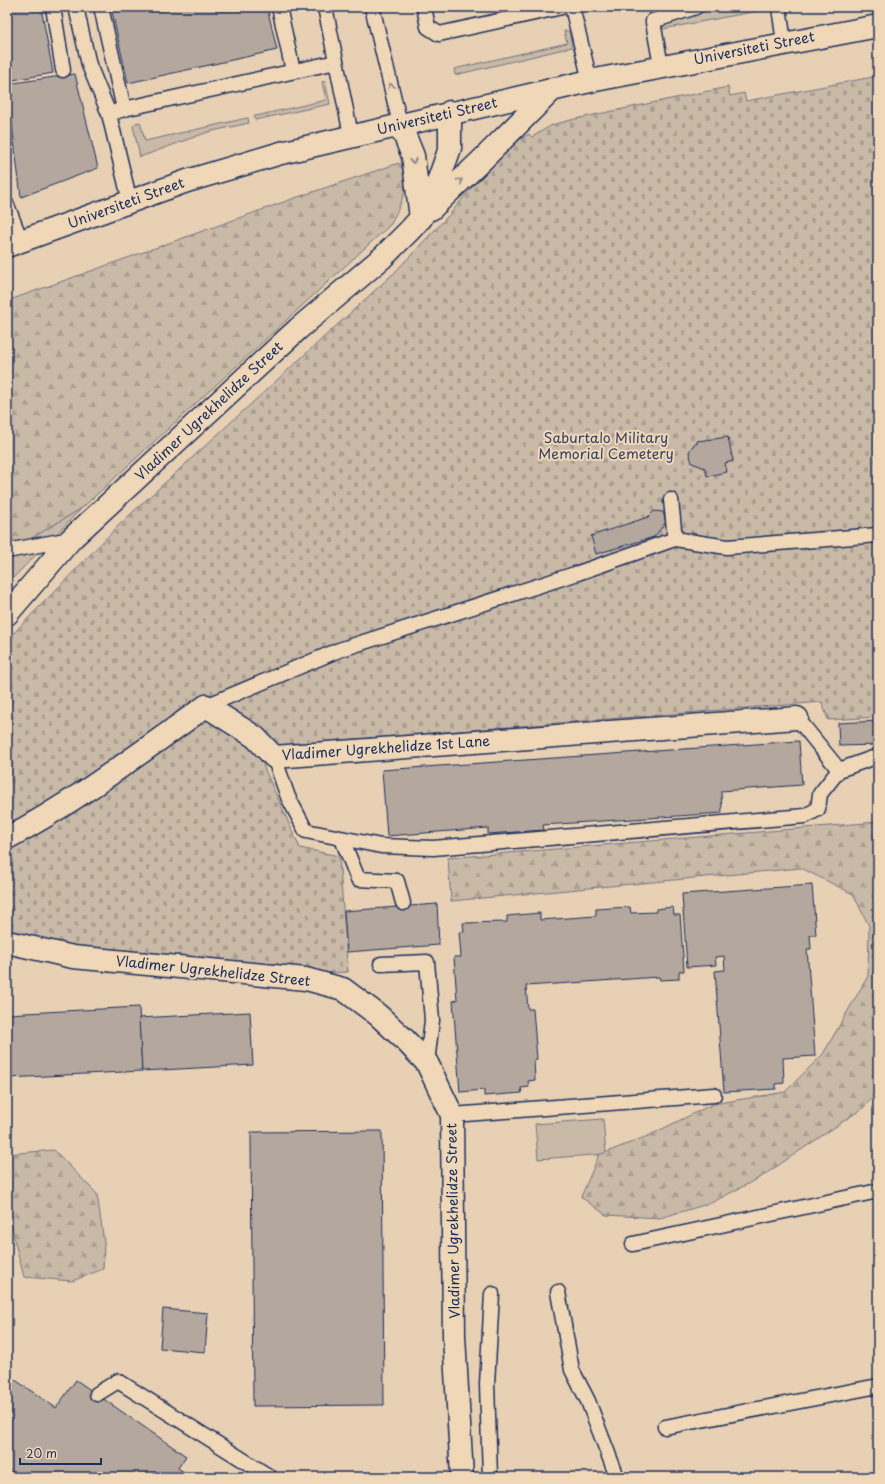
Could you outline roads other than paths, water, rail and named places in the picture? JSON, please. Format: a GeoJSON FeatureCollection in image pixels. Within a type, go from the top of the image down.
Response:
{"type":"FeatureCollection","features":[{"type":"Feature","properties":{"kind":"street","name":"Universiteti Street"},"geometry":{"type":"LineString","coordinates":[[14,243],[237,165],[352,135],[661,66],[784,42],[878,26]]}},
{"type":"Feature","properties":{"kind":"street"},"geometry":{"type":"LineString","coordinates":[[421,218],[553,89]]}},
{"type":"Feature","properties":{"kind":"street","name":"Vladimer Ugrekhelidze Street"},"geometry":{"type":"LineString","coordinates":[[7,614],[71,539],[298,329],[382,257],[421,218],[435,190],[450,148],[450,112]]}},
{"type":"Feature","properties":{"kind":"street"},"geometry":{"type":"LineString","coordinates":[[400,124],[413,156],[421,218]]}},
{"type":"Feature","properties":{"kind":"street"},"geometry":{"type":"LineString","coordinates":[[7,838],[36,823],[123,766],[206,706]]}},
{"type":"Feature","properties":{"kind":"street","name":"Vladimer Ugrekhelidze 1st Lane"},"geometry":{"type":"LineString","coordinates":[[206,706],[255,737],[274,757],[797,718]]}},
{"type":"Feature","properties":{"kind":"street","name":"Vladimer Ugrekhelidze Street"},"geometry":{"type":"LineString","coordinates":[[7,942],[73,957],[306,979],[343,989],[378,1015],[428,1063],[452,1115],[454,1336],[462,1477]]}},
{"type":"Feature","properties":{"kind":"lane"},"geometry":{"type":"LineString","coordinates":[[53,7],[63,70]]}},
{"type":"Feature","properties":{"kind":"lane"},"geometry":{"type":"LineString","coordinates":[[76,7],[89,65],[109,114],[130,202]]}},
{"type":"Feature","properties":{"kind":"lane"},"geometry":{"type":"LineString","coordinates":[[101,7],[124,109]]}},
{"type":"Feature","properties":{"kind":"lane"},"geometry":{"type":"LineString","coordinates":[[279,7],[293,71]]}},
{"type":"Feature","properties":{"kind":"lane"},"geometry":{"type":"LineString","coordinates":[[325,7],[352,135]]}},
{"type":"Feature","properties":{"kind":"lane"},"geometry":{"type":"LineString","coordinates":[[372,7],[400,124]]}},
{"type":"Feature","properties":{"kind":"lane"},"geometry":{"type":"LineString","coordinates":[[424,7],[428,27],[439,34],[562,7]]}},
{"type":"Feature","properties":{"kind":"lane"},"geometry":{"type":"LineString","coordinates":[[572,7],[590,81]]}},
{"type":"Feature","properties":{"kind":"lane"},"geometry":{"type":"LineString","coordinates":[[661,66],[653,22],[696,7]]}},
{"type":"Feature","properties":{"kind":"lane"},"geometry":{"type":"LineString","coordinates":[[779,7],[784,42]]}},
{"type":"Feature","properties":{"kind":"lane"},"geometry":{"type":"LineString","coordinates":[[109,114],[124,109],[336,62]]}},
{"type":"Feature","properties":{"kind":"lane"},"geometry":{"type":"LineString","coordinates":[[7,204],[14,243]]}},
{"type":"Feature","properties":{"kind":"lane"},"geometry":{"type":"LineString","coordinates":[[671,500],[675,539]]}},
{"type":"Feature","properties":{"kind":"lane"},"geometry":{"type":"LineString","coordinates":[[206,706],[339,650],[578,573],[675,539],[727,547],[878,534]]}},
{"type":"Feature","properties":{"kind":"lane"},"geometry":{"type":"LineString","coordinates":[[7,551],[71,539]]}},
{"type":"Feature","properties":{"kind":"lane"},"geometry":{"type":"LineString","coordinates":[[797,718],[839,770]]}},
{"type":"Feature","properties":{"kind":"lane"},"geometry":{"type":"LineString","coordinates":[[274,757],[288,797],[306,831],[381,846],[433,848],[804,816],[818,809],[820,794],[839,770],[878,756]]}},
{"type":"Feature","properties":{"kind":"lane"},"geometry":{"type":"LineString","coordinates":[[342,839],[358,879],[397,881],[404,903]]}},
{"type":"Feature","properties":{"kind":"lane"},"geometry":{"type":"LineString","coordinates":[[381,964],[427,962],[432,1020],[428,1063]]}},
{"type":"Feature","properties":{"kind":"lane"},"geometry":{"type":"LineString","coordinates":[[452,1115],[714,1095]]}},
{"type":"Feature","properties":{"kind":"lane"},"geometry":{"type":"LineString","coordinates":[[633,1244],[878,1191]]}},
{"type":"Feature","properties":{"kind":"lane"},"geometry":{"type":"LineString","coordinates":[[558,1292],[572,1370],[588,1401],[617,1477]]}},
{"type":"Feature","properties":{"kind":"lane"},"geometry":{"type":"LineString","coordinates":[[490,1477],[487,1384],[492,1294]]}},
{"type":"Feature","properties":{"kind":"lane"},"geometry":{"type":"LineString","coordinates":[[97,1394],[118,1381],[270,1477]]}},
{"type":"Feature","properties":{"kind":"lane"},"geometry":{"type":"LineString","coordinates":[[665,1427],[878,1386]]}},
{"type":"Feature","properties":{"kind":"park label","name":"Saburtalo Military Memorial Cemetery"},"geometry":{"type":"Point","coordinates":[606,446]}}]}
